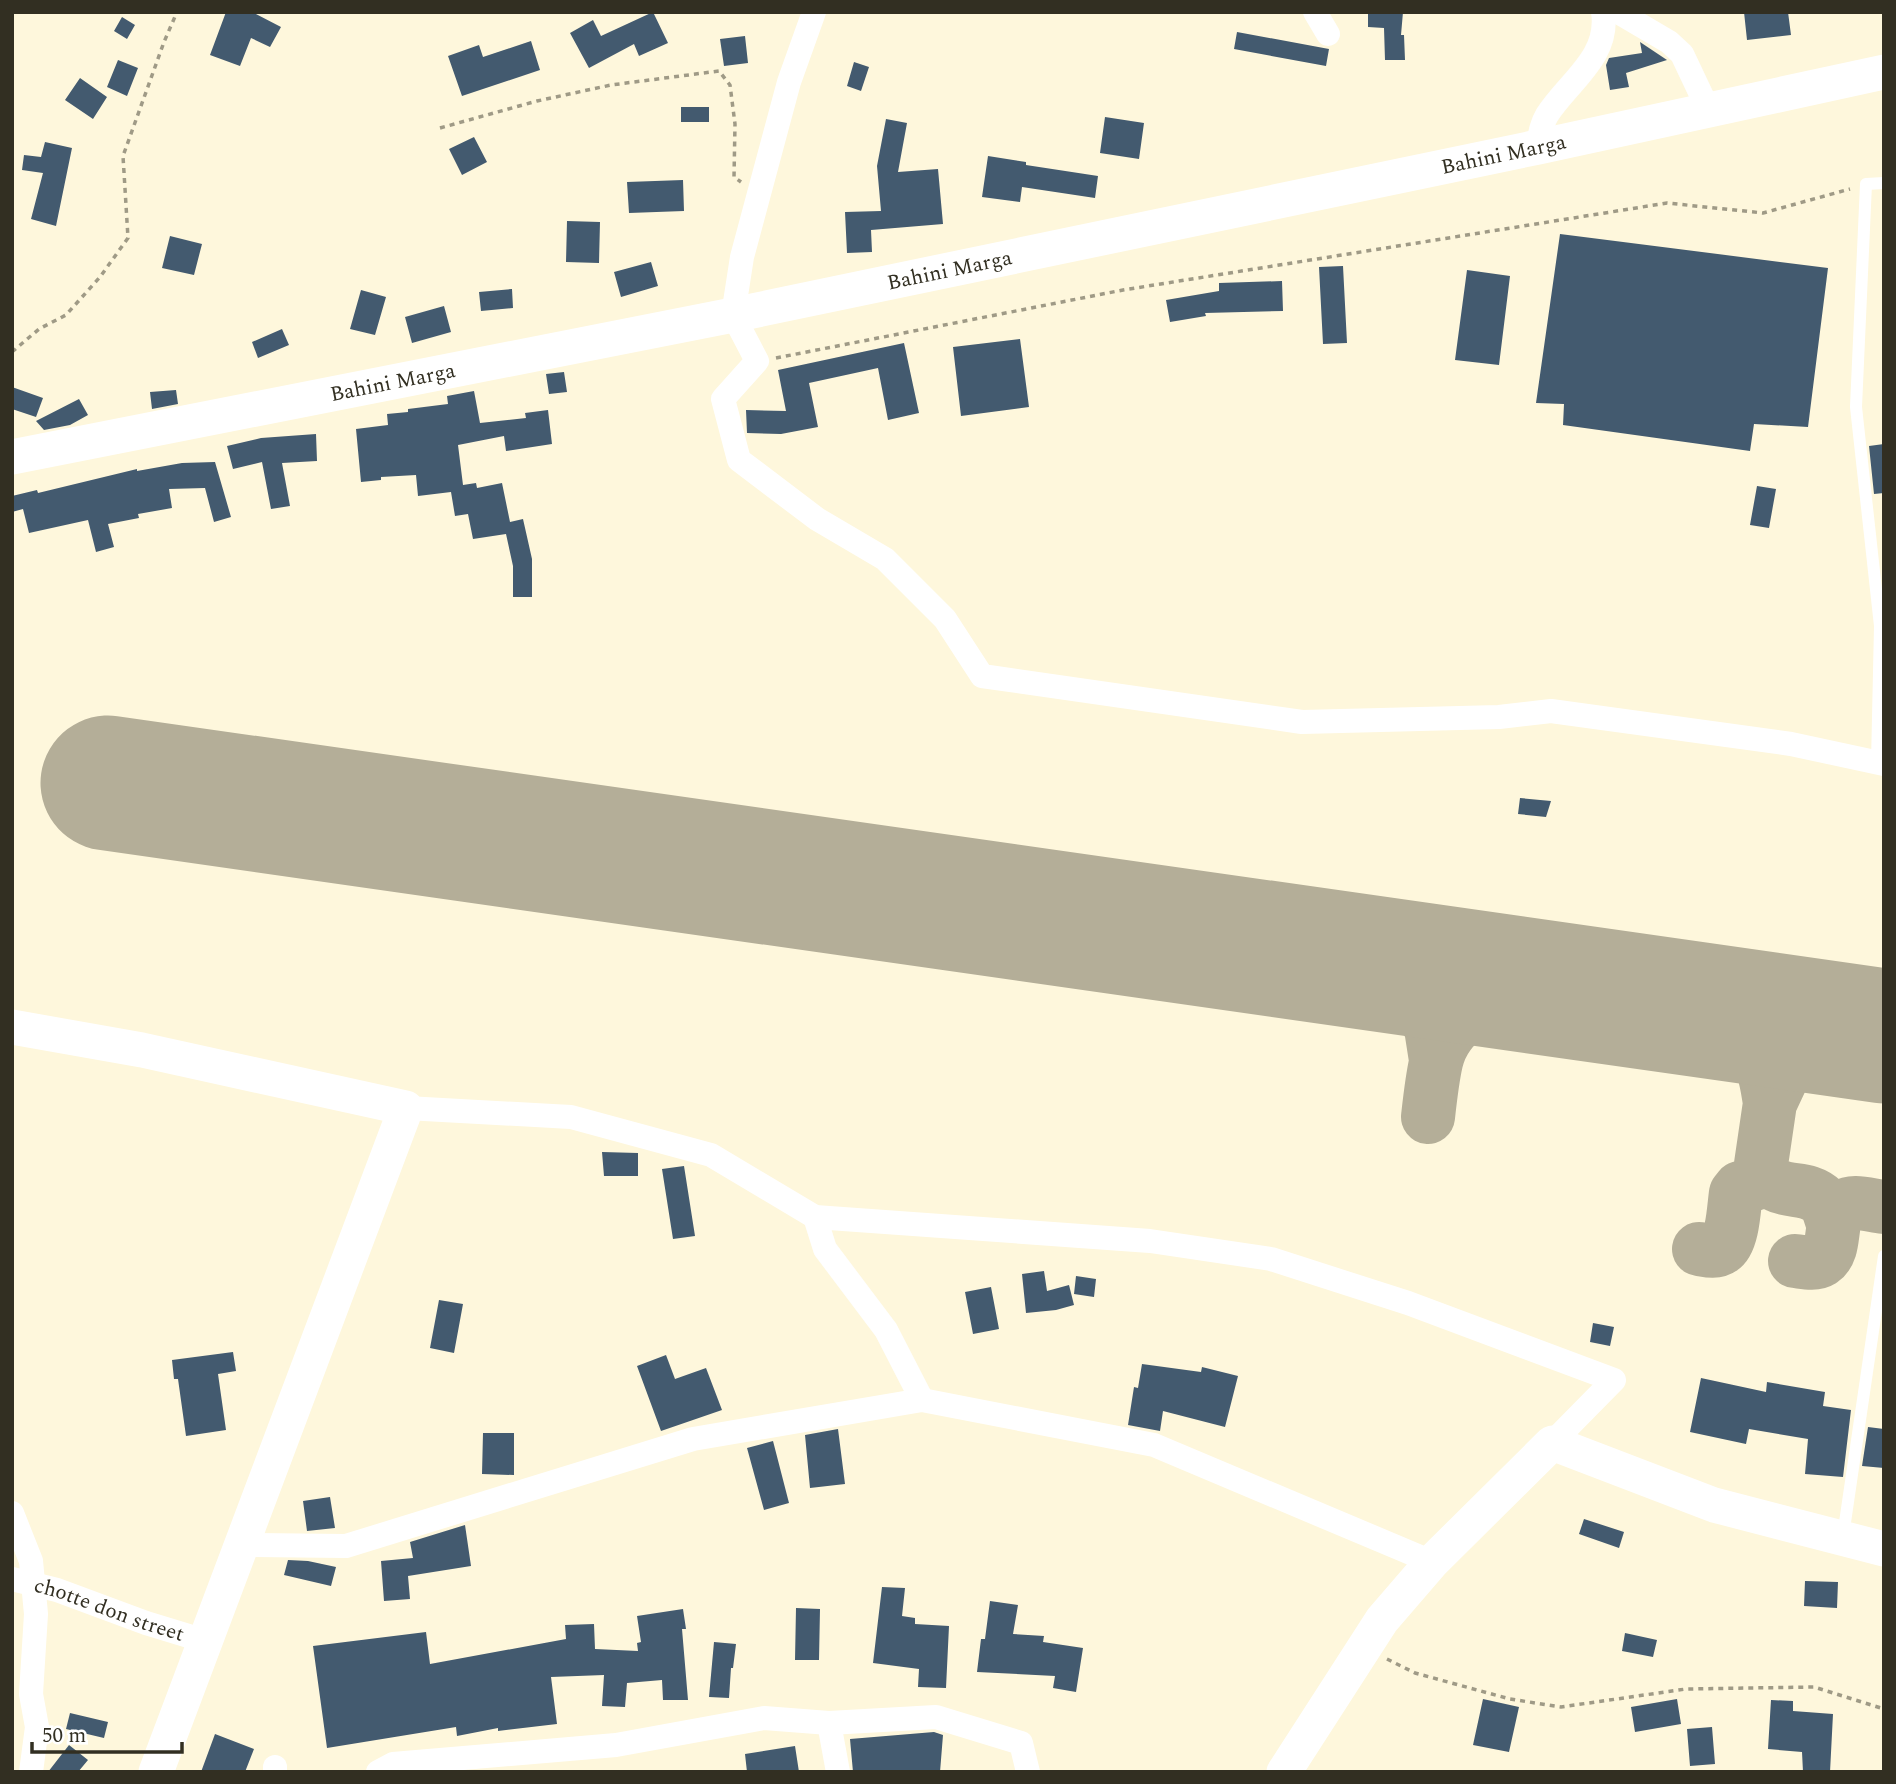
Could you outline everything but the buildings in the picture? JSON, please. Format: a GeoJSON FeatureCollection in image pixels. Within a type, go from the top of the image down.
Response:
{"type":"FeatureCollection","features":[{"type":"Feature","properties":{"kind":"street"},"geometry":{"type":"LineString","coordinates":[[814,12],[789,82],[742,257],[733,315],[757,361],[723,399],[739,460],[817,519],[885,559],[945,619],[982,676],[1301,722],[1499,717],[1551,711],[1791,744],[1880,764]]}},
{"type":"Feature","properties":{"kind":"street"},"geometry":{"type":"LineString","coordinates":[[1315,12],[1328,34]]}},
{"type":"Feature","properties":{"kind":"street"},"geometry":{"type":"LineString","coordinates":[[1538,147],[1540,130],[1546,116],[1598,50],[1604,32],[1603,12]]}},
{"type":"Feature","properties":{"kind":"street"},"geometry":{"type":"LineString","coordinates":[[1618,12],[1669,42],[1682,54],[1708,109]]}},
{"type":"Feature","properties":{"kind":"street","name":"Bahini Marga"},"geometry":{"type":"LineString","coordinates":[[12,457],[733,315],[1884,72]]}},
{"type":"Feature","properties":{"kind":"street"},"geometry":{"type":"LineString","coordinates":[[12,1027],[142,1050],[406,1108],[584,1121],[711,1155],[815,1217],[1150,1241],[1271,1259],[1408,1303],[1614,1380],[1432,1562],[1382,1620],[1284,1772]]}},
{"type":"Feature","properties":{"kind":"street"},"geometry":{"type":"LineString","coordinates":[[156,1772],[406,1108]]}},
{"type":"Feature","properties":{"kind":"street"},"geometry":{"type":"LineString","coordinates":[[815,1217],[825,1249],[886,1329],[922,1400]]}},
{"type":"Feature","properties":{"kind":"street"},"geometry":{"type":"LineString","coordinates":[[240,1545],[346,1546],[693,1439],[922,1400],[1154,1445],[1432,1562]]}},
{"type":"Feature","properties":{"kind":"street"},"geometry":{"type":"LineString","coordinates":[[1552,1443],[1714,1505],[1884,1549]]}},
{"type":"Feature","properties":{"kind":"street"},"geometry":{"type":"LineString","coordinates":[[12,1513],[31,1561],[23,1582],[36,1614],[30,1694],[37,1727],[31,1772]]}},
{"type":"Feature","properties":{"kind":"street","name":"chotte don street"},"geometry":{"type":"LineString","coordinates":[[23,1582],[57,1590],[146,1623],[205,1641]]}},
{"type":"Feature","properties":{"kind":"street"},"geometry":{"type":"LineString","coordinates":[[378,1772],[393,1764],[585,1760],[616,1745],[764,1718],[829,1723],[936,1717],[1021,1742],[1028,1772]]}},
{"type":"Feature","properties":{"kind":"street"},"geometry":{"type":"LineString","coordinates":[[829,1723],[838,1772]]}},
{"type":"Feature","properties":{"kind":"lane"},"geometry":{"type":"LineString","coordinates":[[1880,764],[1882,627],[1856,407],[1866,184],[1884,183]]}},
{"type":"Feature","properties":{"kind":"lane"},"geometry":{"type":"LineString","coordinates":[[1842,1538],[1884,1256]]}},
{"type":"Feature","properties":{"kind":"path"},"geometry":{"type":"LineString","coordinates":[[12,352],[39,329],[66,315],[100,277],[128,238],[123,156],[177,12]]}},
{"type":"Feature","properties":{"kind":"path"},"geometry":{"type":"LineString","coordinates":[[440,128],[537,101],[611,85],[719,71],[730,85],[735,124],[734,177],[760,195]]}},
{"type":"Feature","properties":{"kind":"path"},"geometry":{"type":"LineString","coordinates":[[757,361],[1123,290],[1667,203],[1763,213],[1866,184]]}},
{"type":"Feature","properties":{"kind":"path"},"geometry":{"type":"LineString","coordinates":[[1356,1658],[1391,1659],[1415,1673],[1510,1699],[1562,1707],[1686,1689],[1814,1687],[1884,1709]]}},
{"type":"Feature","properties":{"kind":"taxiway"},"geometry":{"type":"LineString","coordinates":[[1378,964],[1419,1006],[1431,1028],[1436,1060]]}},
{"type":"Feature","properties":{"kind":"taxiway"},"geometry":{"type":"LineString","coordinates":[[1428,1117],[1436,1062],[1450,1032],[1461,1021],[1488,1004],[1534,986]]}},
{"type":"Feature","properties":{"kind":"taxiway"},"geometry":{"type":"LineString","coordinates":[[1696,1009],[1745,1041],[1763,1070],[1770,1103]]}},
{"type":"Feature","properties":{"kind":"taxiway"},"geometry":{"type":"LineString","coordinates":[[1699,1249],[1716,1250],[1726,1244],[1731,1231],[1736,1193],[1740,1188],[1754,1184],[1759,1178],[1770,1103],[1784,1073],[1805,1050],[1827,1038],[1861,1033]]}},
{"type":"Feature","properties":{"kind":"taxiway"},"geometry":{"type":"LineString","coordinates":[[1761,1166],[1773,1183],[1807,1192],[1823,1201],[1833,1223]]}},
{"type":"Feature","properties":{"kind":"taxiway"},"geometry":{"type":"LineString","coordinates":[[1795,1261],[1819,1262],[1828,1254],[1835,1218],[1839,1210],[1846,1205],[1859,1203],[1884,1207]]}},
{"type":"Feature","properties":{"kind":"runway"},"geometry":{"type":"LineString","coordinates":[[108,783],[1884,1036]]}}]}
